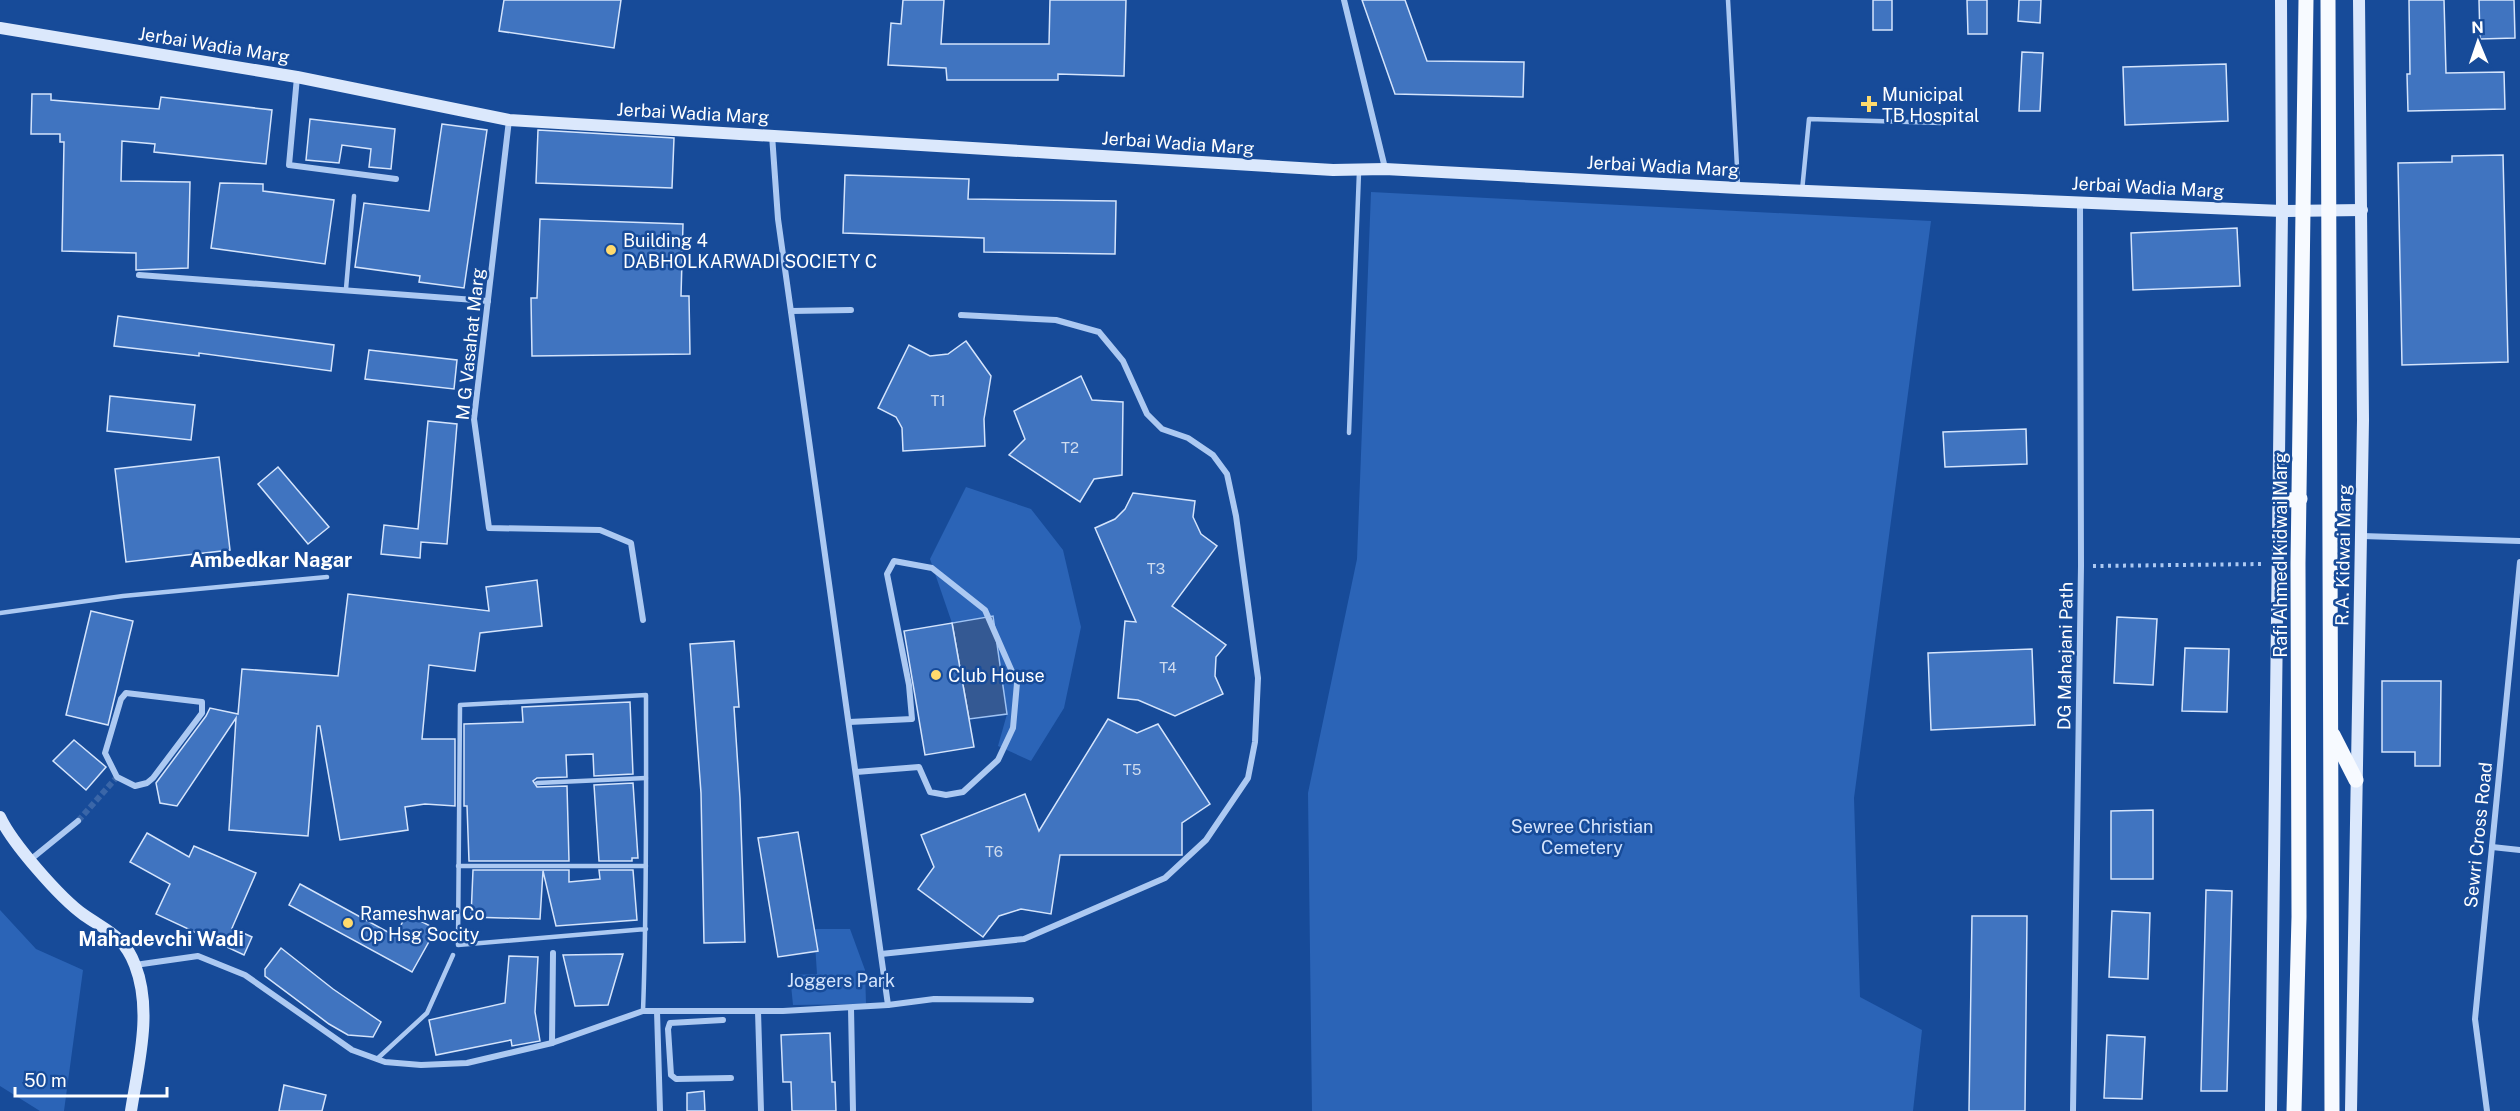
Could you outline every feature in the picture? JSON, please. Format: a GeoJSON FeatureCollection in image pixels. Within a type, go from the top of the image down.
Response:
{"type":"FeatureCollection","features":[{"type":"Feature","properties":{"kind":"main road"},"geometry":{"type":"LineString","coordinates":[[2271,1111],[2282,211],[2281,0]]}},
{"type":"Feature","properties":{"kind":"main road","name":"Rafi Ahmed Kidwai Marg"},"geometry":{"type":"LineString","coordinates":[[2294,1111],[2299,917],[2300,499],[2306,0]]}},
{"type":"Feature","properties":{"kind":"main road"},"geometry":{"type":"LineString","coordinates":[[2328,0],[2332,1111]]}},
{"type":"Feature","properties":{"kind":"main road","name":"R.A. Kidwai Marg"},"geometry":{"type":"LineString","coordinates":[[2351,1111],[2363,420],[2359,0]]}},
{"type":"Feature","properties":{"kind":"main road","name":"Jerbai Wadia Marg"},"geometry":{"type":"LineString","coordinates":[[0,28],[297,77],[509,120],[1333,170],[1385,170],[1802,191],[2282,211],[2362,210]]}},
{"type":"Feature","properties":{"kind":"main road"},"geometry":{"type":"LineString","coordinates":[[2279,501],[2300,499]]}},
{"type":"Feature","properties":{"kind":"main road"},"geometry":{"type":"LineString","coordinates":[[2331,732],[2356,780]]}},
{"type":"Feature","properties":{"kind":"main road"},"geometry":{"type":"LineString","coordinates":[[0,817],[30,860],[83,914],[109,929],[125,947],[135,965],[142,998],[143,1028],[131,1111]]}},
{"type":"Feature","properties":{"kind":"street"},"geometry":{"type":"LineString","coordinates":[[1344,0],[1385,170]]}},
{"type":"Feature","properties":{"kind":"street"},"geometry":{"type":"LineString","coordinates":[[297,77],[289,165],[396,179]]}},
{"type":"Feature","properties":{"kind":"street","name":"M G Vasahat Marg"},"geometry":{"type":"LineString","coordinates":[[509,120],[474,419],[489,528],[600,530],[631,543],[643,620]]}},
{"type":"Feature","properties":{"kind":"street"},"geometry":{"type":"LineString","coordinates":[[772,135],[778,219],[888,1005]]}},
{"type":"Feature","properties":{"kind":"street","name":"DG Mahajani Path"},"geometry":{"type":"LineString","coordinates":[[2073,1111],[2081,566],[2080,201]]}},
{"type":"Feature","properties":{"kind":"street"},"geometry":{"type":"LineString","coordinates":[[139,275],[488,301]]}},
{"type":"Feature","properties":{"kind":"street"},"geometry":{"type":"LineString","coordinates":[[791,311],[851,310]]}},
{"type":"Feature","properties":{"kind":"street"},"geometry":{"type":"LineString","coordinates":[[881,954],[1024,939],[1165,878],[1206,840],[1248,778],[1255,742],[1258,678],[1236,516],[1227,474],[1213,455],[1188,438],[1162,429],[1147,414],[1123,361],[1099,332],[1056,320],[961,315]]}},
{"type":"Feature","properties":{"kind":"street"},"geometry":{"type":"LineString","coordinates":[[2361,536],[2520,541]]}},
{"type":"Feature","properties":{"kind":"street"},"geometry":{"type":"LineString","coordinates":[[849,722],[912,719],[909,684],[887,574],[894,561],[932,568],[985,610],[1017,683],[1013,728],[998,760],[963,792],[946,795],[930,792],[919,767],[856,772]]}},
{"type":"Feature","properties":{"kind":"street","name":"Sewri Cross Road"},"geometry":{"type":"LineString","coordinates":[[2487,1111],[2475,1019],[2520,561]]}},
{"type":"Feature","properties":{"kind":"street"},"geometry":{"type":"LineString","coordinates":[[126,693],[202,702],[202,713],[153,778],[147,783],[135,786],[117,777],[105,753],[105,748],[121,699],[126,693]]}},
{"type":"Feature","properties":{"kind":"street"},"geometry":{"type":"LineString","coordinates":[[30,860],[78,821]]}},
{"type":"Feature","properties":{"kind":"street"},"geometry":{"type":"LineString","coordinates":[[2492,847],[2520,850]]}},
{"type":"Feature","properties":{"kind":"street"},"geometry":{"type":"LineString","coordinates":[[552,1043],[553,953]]}},
{"type":"Feature","properties":{"kind":"street"},"geometry":{"type":"LineString","coordinates":[[135,965],[198,956],[245,975],[352,1050],[377,1059],[421,1065],[467,1063],[552,1043],[643,1011],[850,1008],[934,999],[1031,1000]]}},
{"type":"Feature","properties":{"kind":"street"},"geometry":{"type":"LineString","coordinates":[[850,1008],[853,1111]]}},
{"type":"Feature","properties":{"kind":"street"},"geometry":{"type":"LineString","coordinates":[[657,1011],[660,1111]]}},
{"type":"Feature","properties":{"kind":"street"},"geometry":{"type":"LineString","coordinates":[[666,1011],[670,1023],[668,1029],[671,1075],[676,1079],[731,1078]]}},
{"type":"Feature","properties":{"kind":"street"},"geometry":{"type":"LineString","coordinates":[[694,1011],[695,1021]]}},
{"type":"Feature","properties":{"kind":"street"},"geometry":{"type":"LineString","coordinates":[[758,1011],[761,1111]]}},
{"type":"Feature","properties":{"kind":"street"},"geometry":{"type":"LineString","coordinates":[[670,1023],[723,1020]]}},
{"type":"Feature","properties":{"kind":"street"},"geometry":{"type":"LineString","coordinates":[[658,1070],[671,1069]]}},
{"type":"Feature","properties":{"kind":"lane"},"geometry":{"type":"LineString","coordinates":[[1728,0],[1738,188]]}},
{"type":"Feature","properties":{"kind":"lane"},"geometry":{"type":"LineString","coordinates":[[1802,191],[1809,119],[1942,123]]}},
{"type":"Feature","properties":{"kind":"lane"},"geometry":{"type":"LineString","coordinates":[[1349,433],[1359,170]]}},
{"type":"Feature","properties":{"kind":"lane"},"geometry":{"type":"LineString","coordinates":[[346,289],[354,196]]}},
{"type":"Feature","properties":{"kind":"lane"},"geometry":{"type":"LineString","coordinates":[[0,613],[135,595],[327,577]]}},
{"type":"Feature","properties":{"kind":"lane"},"geometry":{"type":"LineString","coordinates":[[643,1011],[646,929],[646,695],[460,705],[458,945],[646,929]]}},
{"type":"Feature","properties":{"kind":"lane"},"geometry":{"type":"LineString","coordinates":[[537,783],[646,778]]}},
{"type":"Feature","properties":{"kind":"lane"},"geometry":{"type":"LineString","coordinates":[[458,866],[646,866]]}},
{"type":"Feature","properties":{"kind":"lane"},"geometry":{"type":"LineString","coordinates":[[377,1059],[428,1013],[453,955]]}},
{"type":"Feature","properties":{"kind":"path"},"geometry":{"type":"LineString","coordinates":[[2081,566],[2278,564]]}},
{"type":"Feature","properties":{"kind":"green space","name":"Sewree Christian Cemetery"},"geometry":{"type":"Polygon","coordinates":[[[1371,192],[1931,221],[1854,798],[1860,997],[1922,1030],[1913,1111],[1312,1111],[1308,793],[1357,559],[1371,192]]]}},
{"type":"Feature","properties":{"kind":"green space"},"geometry":{"type":"Polygon","coordinates":[[[966,487],[1031,509],[1063,550],[1081,627],[1064,708],[1031,761],[998,746],[1007,714],[992,616],[952,623],[930,559],[966,487]]]}},
{"type":"Feature","properties":{"kind":"green space"},"geometry":{"type":"Polygon","coordinates":[[[0,910],[36,949],[83,970],[64,1111],[40,1111],[0,1086],[0,910]]]}},
{"type":"Feature","properties":{"kind":"green space","name":"Joggers Park"},"geometry":{"type":"Polygon","coordinates":[[[814,929],[850,929],[865,970],[866,1004],[793,1005],[790,975],[817,974],[814,929]]]}},
{"type":"Feature","properties":{"kind":"shaded area"},"geometry":{"type":"Polygon","coordinates":[[[993,616],[1007,714],[969,719],[952,623],[993,616]]]}},
{"type":"Feature","properties":{"kind":"building"},"geometry":{"type":"Polygon","coordinates":[[[504,0],[621,0],[614,48],[499,31],[504,0]]]}},
{"type":"Feature","properties":{"kind":"building"},"geometry":{"type":"Polygon","coordinates":[[[903,0],[944,0],[941,44],[1049,44],[1050,0],[1126,0],[1124,76],[1058,74],[1058,80],[947,80],[946,68],[888,65],[891,23],[901,24],[903,0]]]}},
{"type":"Feature","properties":{"kind":"building"},"geometry":{"type":"Polygon","coordinates":[[[1362,0],[1405,0],[1427,61],[1524,62],[1523,97],[1395,94],[1362,0]]]}},
{"type":"Feature","properties":{"kind":"building"},"geometry":{"type":"Polygon","coordinates":[[[1873,0],[1892,0],[1892,30],[1873,30],[1873,0]]]}},
{"type":"Feature","properties":{"kind":"building"},"geometry":{"type":"Polygon","coordinates":[[[1967,0],[1987,0],[1987,34],[1968,34],[1967,0]]]}},
{"type":"Feature","properties":{"kind":"building"},"geometry":{"type":"Polygon","coordinates":[[[2019,0],[2041,0],[2040,23],[2018,21],[2019,0]]]}},
{"type":"Feature","properties":{"kind":"building"},"geometry":{"type":"Polygon","coordinates":[[[2409,0],[2444,0],[2446,73],[2504,72],[2505,109],[2408,111],[2409,0]]]}},
{"type":"Feature","properties":{"kind":"building"},"geometry":{"type":"Polygon","coordinates":[[[2479,0],[2514,0],[2515,38],[2480,39],[2479,0]]]}},
{"type":"Feature","properties":{"kind":"building"},"geometry":{"type":"Polygon","coordinates":[[[2022,52],[2043,53],[2040,111],[2019,111],[2022,52]]]}},
{"type":"Feature","properties":{"kind":"building"},"geometry":{"type":"Polygon","coordinates":[[[2226,64],[2228,121],[2125,125],[2123,67],[2226,64]]]}},
{"type":"Feature","properties":{"kind":"building"},"geometry":{"type":"Polygon","coordinates":[[[32,94],[51,94],[51,100],[159,109],[161,97],[272,110],[266,164],[154,152],[155,144],[122,141],[121,181],[190,182],[188,268],[136,270],[136,253],[62,251],[64,142],[60,142],[60,134],[31,134],[32,94]]]}},
{"type":"Feature","properties":{"kind":"building"},"geometry":{"type":"Polygon","coordinates":[[[310,119],[395,129],[391,169],[369,167],[371,149],[342,145],[339,163],[306,160],[310,119]]]}},
{"type":"Feature","properties":{"kind":"building"},"geometry":{"type":"Polygon","coordinates":[[[442,124],[487,130],[464,288],[419,282],[420,276],[355,267],[364,203],[429,211],[442,124]]]}},
{"type":"Feature","properties":{"kind":"building"},"geometry":{"type":"Polygon","coordinates":[[[538,130],[674,138],[672,188],[536,183],[538,130]]]}},
{"type":"Feature","properties":{"kind":"building"},"geometry":{"type":"Polygon","coordinates":[[[2503,155],[2508,362],[2402,365],[2398,163],[2452,162],[2452,156],[2503,155]]]}},
{"type":"Feature","properties":{"kind":"building"},"geometry":{"type":"Polygon","coordinates":[[[845,175],[969,179],[968,199],[1116,201],[1115,254],[984,252],[984,238],[843,233],[845,175]]]}},
{"type":"Feature","properties":{"kind":"building"},"geometry":{"type":"Polygon","coordinates":[[[220,183],[263,184],[263,191],[334,200],[325,264],[211,248],[220,183]]]}},
{"type":"Feature","properties":{"kind":"building"},"geometry":{"type":"Polygon","coordinates":[[[540,219],[683,224],[681,296],[689,296],[690,354],[532,356],[531,298],[537,298],[540,219]]]}},
{"type":"Feature","properties":{"kind":"building"},"geometry":{"type":"Polygon","coordinates":[[[2237,228],[2240,286],[2133,290],[2131,233],[2237,228]]]}},
{"type":"Feature","properties":{"kind":"building"},"geometry":{"type":"Polygon","coordinates":[[[118,316],[334,345],[331,371],[199,353],[199,356],[114,346],[118,316]]]}},
{"type":"Feature","properties":{"kind":"building"},"geometry":{"type":"Polygon","coordinates":[[[966,341],[991,376],[984,419],[985,446],[903,451],[902,428],[896,417],[878,408],[909,345],[930,356],[948,354],[966,341]]]}},
{"type":"Feature","properties":{"kind":"building"},"geometry":{"type":"Polygon","coordinates":[[[369,350],[457,360],[454,389],[365,379],[369,350]]]}},
{"type":"Feature","properties":{"kind":"building"},"geometry":{"type":"Polygon","coordinates":[[[1081,376],[1092,400],[1123,402],[1122,475],[1094,479],[1080,502],[1009,455],[1025,439],[1014,411],[1081,376]]]}},
{"type":"Feature","properties":{"kind":"building"},"geometry":{"type":"Polygon","coordinates":[[[110,396],[195,405],[191,440],[107,431],[110,396]]]}},
{"type":"Feature","properties":{"kind":"building"},"geometry":{"type":"Polygon","coordinates":[[[428,421],[457,424],[447,544],[421,542],[420,558],[381,554],[384,525],[418,529],[428,421]]]}},
{"type":"Feature","properties":{"kind":"building"},"geometry":{"type":"Polygon","coordinates":[[[2026,429],[2027,464],[1945,467],[1943,432],[2026,429]]]}},
{"type":"Feature","properties":{"kind":"building"},"geometry":{"type":"Polygon","coordinates":[[[219,457],[230,550],[126,562],[115,469],[219,457]]]}},
{"type":"Feature","properties":{"kind":"building"},"geometry":{"type":"Polygon","coordinates":[[[278,467],[329,527],[308,544],[258,484],[278,467]]]}},
{"type":"Feature","properties":{"kind":"building"},"geometry":{"type":"Polygon","coordinates":[[[1133,493],[1195,501],[1193,517],[1201,534],[1217,546],[1172,606],[1226,645],[1216,657],[1215,676],[1223,694],[1175,716],[1138,700],[1118,698],[1125,621],[1136,622],[1095,528],[1115,519],[1125,509],[1133,493]]]}},
{"type":"Feature","properties":{"kind":"building"},"geometry":{"type":"Polygon","coordinates":[[[537,580],[542,626],[480,633],[475,671],[429,665],[422,739],[455,739],[455,806],[425,804],[405,807],[408,830],[340,840],[320,726],[317,726],[308,836],[229,830],[236,718],[177,806],[160,803],[156,783],[210,708],[238,714],[242,669],[338,676],[348,594],[489,611],[486,587],[537,580]]]}},
{"type":"Feature","properties":{"kind":"building"},"geometry":{"type":"Polygon","coordinates":[[[91,611],[133,621],[108,725],[66,715],[91,611]]]}},
{"type":"Feature","properties":{"kind":"building"},"geometry":{"type":"Polygon","coordinates":[[[2117,617],[2157,619],[2153,685],[2114,683],[2117,617]]]}},
{"type":"Feature","properties":{"kind":"building","name":"Club House"},"geometry":{"type":"Polygon","coordinates":[[[952,623],[974,747],[925,755],[904,631],[952,623]]]}},
{"type":"Feature","properties":{"kind":"building"},"geometry":{"type":"Polygon","coordinates":[[[734,641],[739,707],[734,707],[745,942],[704,943],[701,793],[690,644],[734,641]]]}},
{"type":"Feature","properties":{"kind":"building"},"geometry":{"type":"Polygon","coordinates":[[[2185,648],[2229,649],[2227,712],[2182,711],[2185,648]]]}},
{"type":"Feature","properties":{"kind":"building"},"geometry":{"type":"Polygon","coordinates":[[[2032,649],[2035,725],[1931,730],[1928,653],[2032,649]]]}},
{"type":"Feature","properties":{"kind":"building"},"geometry":{"type":"Polygon","coordinates":[[[2382,681],[2441,681],[2440,766],[2415,766],[2415,752],[2382,752],[2382,681]]]}},
{"type":"Feature","properties":{"kind":"building"},"geometry":{"type":"Polygon","coordinates":[[[630,702],[633,774],[594,776],[593,754],[566,755],[567,777],[537,778],[533,781],[537,787],[567,786],[569,861],[469,861],[467,806],[464,806],[464,724],[523,722],[522,707],[630,702]]]}},
{"type":"Feature","properties":{"kind":"building"},"geometry":{"type":"Polygon","coordinates":[[[1108,719],[1137,733],[1158,724],[1210,804],[1182,823],[1182,855],[1060,855],[1051,914],[1021,909],[999,916],[983,937],[918,889],[934,867],[921,835],[1025,794],[1039,831],[1108,719]]]}},
{"type":"Feature","properties":{"kind":"building"},"geometry":{"type":"Polygon","coordinates":[[[74,740],[106,767],[86,790],[53,761],[74,740]]]}},
{"type":"Feature","properties":{"kind":"building"},"geometry":{"type":"Polygon","coordinates":[[[633,783],[638,858],[632,858],[632,861],[599,861],[594,785],[633,783]]]}},
{"type":"Feature","properties":{"kind":"building"},"geometry":{"type":"Polygon","coordinates":[[[2153,810],[2153,879],[2111,879],[2111,811],[2153,810]]]}},
{"type":"Feature","properties":{"kind":"building"},"geometry":{"type":"Polygon","coordinates":[[[798,832],[818,951],[778,957],[758,838],[798,832]]]}},
{"type":"Feature","properties":{"kind":"building"},"geometry":{"type":"Polygon","coordinates":[[[147,833],[189,857],[194,846],[256,873],[232,928],[252,937],[244,955],[156,914],[170,884],[130,862],[147,833]]]}},
{"type":"Feature","properties":{"kind":"building"},"geometry":{"type":"Polygon","coordinates":[[[473,870],[569,870],[569,882],[600,879],[599,870],[633,870],[637,920],[556,926],[543,871],[540,919],[471,917],[473,870]]]}},
{"type":"Feature","properties":{"kind":"building","name":"Rameshwar Co Op Hsg Socity"},"geometry":{"type":"Polygon","coordinates":[[[300,884],[395,936],[407,914],[436,929],[412,972],[289,905],[300,884]]]}},
{"type":"Feature","properties":{"kind":"building"},"geometry":{"type":"Polygon","coordinates":[[[2206,890],[2232,891],[2227,1091],[2201,1091],[2206,890]]]}},
{"type":"Feature","properties":{"kind":"building"},"geometry":{"type":"Polygon","coordinates":[[[2112,911],[2150,913],[2148,979],[2109,977],[2112,911]]]}},
{"type":"Feature","properties":{"kind":"building"},"geometry":{"type":"Polygon","coordinates":[[[1972,916],[2027,916],[2025,1111],[1969,1111],[1972,916]]]}},
{"type":"Feature","properties":{"kind":"building"},"geometry":{"type":"Polygon","coordinates":[[[281,948],[333,989],[381,1022],[373,1037],[348,1035],[329,1024],[265,976],[265,969],[281,948]]]}},
{"type":"Feature","properties":{"kind":"building"},"geometry":{"type":"Polygon","coordinates":[[[623,954],[608,1005],[575,1006],[563,955],[623,954]]]}},
{"type":"Feature","properties":{"kind":"building"},"geometry":{"type":"Polygon","coordinates":[[[509,956],[538,957],[535,1012],[540,1041],[512,1046],[511,1040],[436,1055],[429,1020],[505,1003],[509,956]]]}},
{"type":"Feature","properties":{"kind":"building"},"geometry":{"type":"Polygon","coordinates":[[[830,1033],[836,1111],[792,1111],[791,1082],[783,1082],[781,1035],[830,1033]]]}},
{"type":"Feature","properties":{"kind":"building"},"geometry":{"type":"Polygon","coordinates":[[[2107,1035],[2145,1037],[2142,1099],[2104,1098],[2107,1035]]]}},
{"type":"Feature","properties":{"kind":"building"},"geometry":{"type":"Polygon","coordinates":[[[284,1085],[326,1095],[322,1111],[279,1111],[284,1085]]]}},
{"type":"Feature","properties":{"kind":"building"},"geometry":{"type":"Polygon","coordinates":[[[704,1091],[705,1111],[687,1111],[687,1093],[704,1091]]]}},
{"type":"Feature","properties":{"kind":"tunnel"},"geometry":{"type":"LineString","coordinates":[[78,821],[117,777]]}},
{"type":"Feature","properties":{"kind":"place","name":"Municipal TB Hospital"},"geometry":{"type":"Point","coordinates":[1869,104]}},
{"type":"Feature","properties":{"kind":"place","name":"Building 4 DABHOLKARWADI SOCIETY C"},"geometry":{"type":"Point","coordinates":[611,250]}},
{"type":"Feature","properties":{"kind":"place","name":"Club House"},"geometry":{"type":"Point","coordinates":[936,675]}},
{"type":"Feature","properties":{"kind":"place","name":"Rameshwar Co Op Hsg Socity"},"geometry":{"type":"Point","coordinates":[348,923]}},
{"type":"Feature","properties":{"kind":"district","name":"Ambedkar Nagar"},"geometry":{"type":"Point","coordinates":[271,560]}},
{"type":"Feature","properties":{"kind":"district","name":"Mahadevchi Wadi"},"geometry":{"type":"Point","coordinates":[161,939]}}]}
